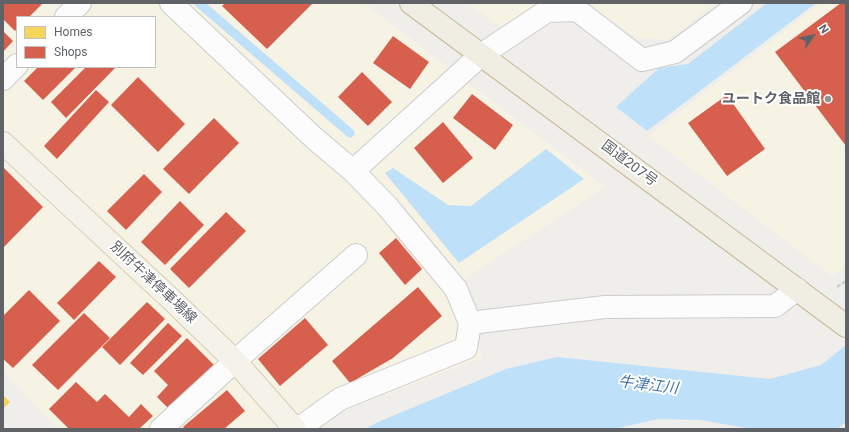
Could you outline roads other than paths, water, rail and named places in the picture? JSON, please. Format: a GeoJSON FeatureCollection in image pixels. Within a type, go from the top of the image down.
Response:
{"type":"FeatureCollection","features":[{"type":"Feature","properties":{"kind":"highway","name":"国道207号"},"geometry":{"type":"LineString","coordinates":[[411,3],[846,326]]}},
{"type":"Feature","properties":{"kind":"main road","name":"別府牛津停車場線"},"geometry":{"type":"LineString","coordinates":[[3,143],[174,302],[235,361],[295,429]]}},
{"type":"Feature","properties":{"kind":"street"},"geometry":{"type":"LineString","coordinates":[[67,16],[80,3]]}},
{"type":"Feature","properties":{"kind":"street"},"geometry":{"type":"LineString","coordinates":[[171,3],[314,138],[352,171],[387,206],[456,289],[470,323],[466,348],[340,400],[298,429]]}},
{"type":"Feature","properties":{"kind":"street"},"geometry":{"type":"LineString","coordinates":[[352,171],[481,54],[548,11],[577,10],[642,60],[675,52],[741,3]]}},
{"type":"Feature","properties":{"kind":"street"},"geometry":{"type":"LineString","coordinates":[[3,79],[16,66]]}},
{"type":"Feature","properties":{"kind":"street"},"geometry":{"type":"LineString","coordinates":[[161,429],[235,361],[356,255]]}},
{"type":"Feature","properties":{"kind":"street"},"geometry":{"type":"LineString","coordinates":[[470,323],[605,307],[775,306],[797,289]]}},
{"type":"Feature","properties":{"kind":"water"},"geometry":{"type":"Polygon","coordinates":[[[767,3],[816,3],[647,131],[616,107],[659,68],[688,64],[767,3]]]}},
{"type":"Feature","properties":{"kind":"water"},"geometry":{"type":"Polygon","coordinates":[[[546,149],[584,179],[459,263],[385,173],[393,168],[448,205],[471,206],[546,149]]]}},
{"type":"Feature","properties":{"kind":"water","name":"牛津江川"},"geometry":{"type":"Polygon","coordinates":[[[846,345],[846,422],[837,429],[752,429],[700,420],[659,419],[613,429],[365,429],[378,422],[506,369],[557,357],[770,379],[821,365],[846,345]]]}},
{"type":"Feature","properties":{"kind":"waterway"},"geometry":{"type":"LineString","coordinates":[[199,3],[350,133]]}},
{"type":"Feature","properties":{"kind":"place","name":"ユートク食品館"},"geometry":{"type":"Point","coordinates":[828,99]}}]}
